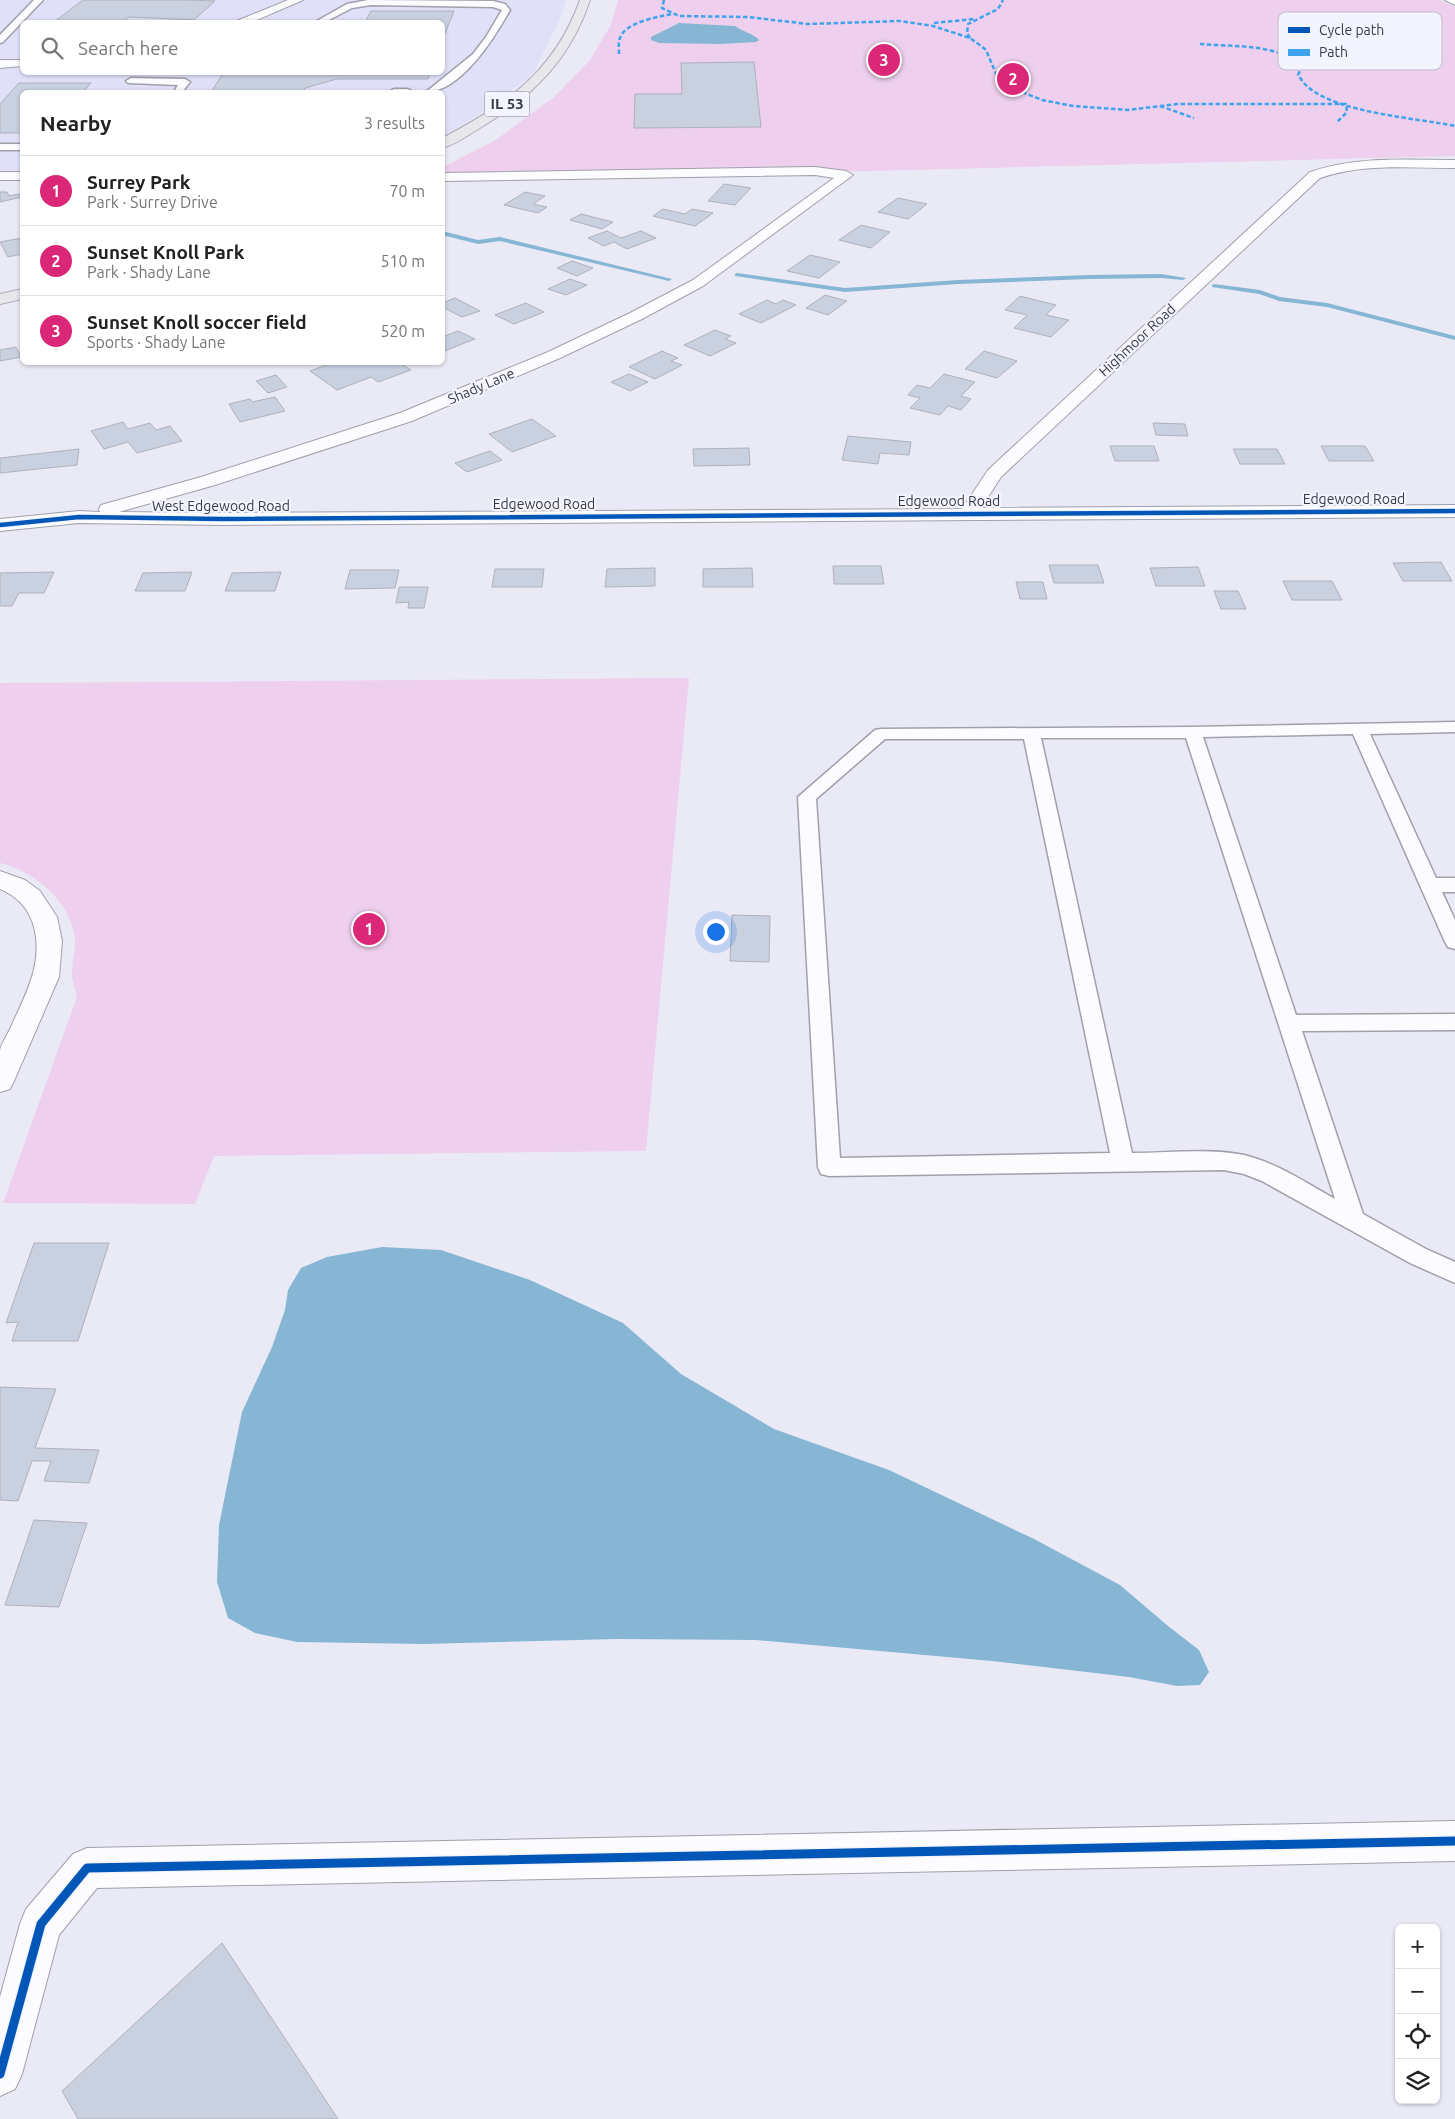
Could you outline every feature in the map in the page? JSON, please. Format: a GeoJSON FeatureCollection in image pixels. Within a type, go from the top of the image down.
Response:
{"type":"FeatureCollection","features":[{"type":"Feature","properties":{"kind":"main road","name":"IL 53"},"geometry":{"type":"LineString","coordinates":[[445,142],[505,106],[537,79],[562,51],[574,31],[585,0]]}},
{"type":"Feature","properties":{"kind":"main road"},"geometry":{"type":"LineString","coordinates":[[0,299],[20,294]]}},
{"type":"Feature","properties":{"kind":"street"},"geometry":{"type":"LineString","coordinates":[[253,20],[298,0]]}},
{"type":"Feature","properties":{"kind":"street"},"geometry":{"type":"LineString","coordinates":[[1450,0],[1455,2]]}},
{"type":"Feature","properties":{"kind":"street"},"geometry":{"type":"LineString","coordinates":[[0,64],[20,63]]}},
{"type":"Feature","properties":{"kind":"street","name":"Highmoor Road"},"geometry":{"type":"LineString","coordinates":[[968,514],[994,474],[1315,175],[1325,170],[1353,167],[1455,164]]}},
{"type":"Feature","properties":{"kind":"street","name":"Shady Lane"},"geometry":{"type":"LineString","coordinates":[[79,517],[208,481],[406,417],[554,354],[636,316],[698,283],[846,175],[815,171],[445,177]]}},
{"type":"Feature","properties":{"kind":"street"},"geometry":{"type":"LineString","coordinates":[[0,176],[20,176]]}},
{"type":"Feature","properties":{"kind":"street","name":"Edgewood Road"},"geometry":{"type":"LineString","coordinates":[[443,517],[1455,511]]}},
{"type":"Feature","properties":{"kind":"street","name":"West Edgewood Road"},"geometry":{"type":"LineString","coordinates":[[0,525],[79,517],[223,519],[443,517]]}},
{"type":"Feature","properties":{"kind":"street"},"geometry":{"type":"LineString","coordinates":[[0,880],[22,889],[34,902],[46,920],[51,937],[51,959],[46,977],[0,1081]]}},
{"type":"Feature","properties":{"kind":"street"},"geometry":{"type":"LineString","coordinates":[[0,2074],[41,1924],[87,1868],[1455,1841]]}},
{"type":"Feature","properties":{"kind":"lane"},"geometry":{"type":"LineString","coordinates":[[0,40],[38,0]]}},
{"type":"Feature","properties":{"kind":"lane"},"geometry":{"type":"LineString","coordinates":[[323,20],[350,6],[371,2],[493,4],[502,6],[506,10],[488,42],[452,77],[433,90]]}},
{"type":"Feature","properties":{"kind":"lane"},"geometry":{"type":"LineString","coordinates":[[128,82],[186,82],[180,90]]}},
{"type":"Feature","properties":{"kind":"lane"},"geometry":{"type":"LineString","coordinates":[[0,147],[20,147]]}},
{"type":"Feature","properties":{"kind":"lane"},"geometry":{"type":"LineString","coordinates":[[1455,727],[1193,732],[881,734],[806,797],[829,1167],[1224,1161],[1246,1165],[1270,1174],[1418,1256],[1455,1273]]}},
{"type":"Feature","properties":{"kind":"lane"},"geometry":{"type":"LineString","coordinates":[[1359,728],[1455,942]]}},
{"type":"Feature","properties":{"kind":"lane"},"geometry":{"type":"LineString","coordinates":[[1193,732],[1352,1219]]}},
{"type":"Feature","properties":{"kind":"lane"},"geometry":{"type":"LineString","coordinates":[[1031,733],[1123,1162]]}},
{"type":"Feature","properties":{"kind":"lane"},"geometry":{"type":"LineString","coordinates":[[1429,885],[1455,885]]}},
{"type":"Feature","properties":{"kind":"lane"},"geometry":{"type":"LineString","coordinates":[[1288,1023],[1455,1022]]}},
{"type":"Feature","properties":{"kind":"shaded area"},"geometry":{"type":"Polygon","coordinates":[[[0,0],[566,0],[560,19],[533,74],[492,106],[445,136],[445,90],[20,90],[20,180],[0,180],[0,0]]]}},
{"type":"Feature","properties":{"kind":"shaded area"},"geometry":{"type":"Polygon","coordinates":[[[618,0],[1440,0],[1455,7],[1455,156],[445,182],[445,166],[496,140],[554,97],[590,60],[611,25],[618,0]]]}},
{"type":"Feature","properties":{"kind":"shaded area"},"geometry":{"type":"Polygon","coordinates":[[[689,678],[646,1151],[214,1156],[195,1204],[3,1203],[77,997],[72,973],[75,943],[73,929],[68,916],[51,892],[39,882],[13,867],[0,863],[0,683],[689,678]]]}},
{"type":"Feature","properties":{"kind":"water"},"geometry":{"type":"Polygon","coordinates":[[[679,23],[735,26],[759,40],[756,42],[721,44],[659,43],[651,40],[651,37],[679,23]]]}},
{"type":"Feature","properties":{"kind":"water"},"geometry":{"type":"Polygon","coordinates":[[[382,1247],[441,1250],[530,1280],[623,1323],[681,1374],[774,1429],[889,1470],[1034,1539],[1120,1585],[1199,1650],[1209,1672],[1200,1685],[1177,1686],[1129,1677],[992,1661],[755,1640],[617,1639],[424,1644],[297,1642],[255,1633],[228,1618],[217,1582],[219,1525],[242,1412],[272,1347],[285,1310],[288,1290],[301,1268],[327,1257],[382,1247]]]}},
{"type":"Feature","properties":{"kind":"building"},"geometry":{"type":"Polygon","coordinates":[[[83,0],[215,1],[194,20],[129,17],[125,20],[57,20],[83,0]]]}},
{"type":"Feature","properties":{"kind":"building"},"geometry":{"type":"Polygon","coordinates":[[[371,11],[454,11],[445,34],[445,20],[366,20],[371,11]]]}},
{"type":"Feature","properties":{"kind":"building"},"geometry":{"type":"Polygon","coordinates":[[[754,62],[761,127],[634,128],[635,94],[682,94],[681,63],[754,62]]]}},
{"type":"Feature","properties":{"kind":"building"},"geometry":{"type":"Polygon","coordinates":[[[222,75],[429,75],[428,79],[337,79],[305,88],[304,90],[212,90],[222,75]]]}},
{"type":"Feature","properties":{"kind":"building"},"geometry":{"type":"Polygon","coordinates":[[[19,83],[91,83],[85,90],[20,90],[20,133],[0,133],[0,104],[19,83]]]}},
{"type":"Feature","properties":{"kind":"building"},"geometry":{"type":"Polygon","coordinates":[[[724,184],[751,188],[735,205],[708,201],[724,184]]]}},
{"type":"Feature","properties":{"kind":"building"},"geometry":{"type":"Polygon","coordinates":[[[0,192],[7,192],[9,196],[20,195],[20,197],[0,202],[0,192]]]}},
{"type":"Feature","properties":{"kind":"building"},"geometry":{"type":"Polygon","coordinates":[[[525,192],[545,196],[533,204],[547,207],[538,213],[504,205],[525,192]]]}},
{"type":"Feature","properties":{"kind":"building"},"geometry":{"type":"Polygon","coordinates":[[[898,198],[927,204],[908,219],[878,212],[898,198]]]}},
{"type":"Feature","properties":{"kind":"building"},"geometry":{"type":"Polygon","coordinates":[[[663,209],[685,214],[692,209],[713,213],[695,226],[653,216],[663,209]]]}},
{"type":"Feature","properties":{"kind":"building"},"geometry":{"type":"Polygon","coordinates":[[[581,214],[613,222],[602,229],[570,220],[581,214]]]}},
{"type":"Feature","properties":{"kind":"building"},"geometry":{"type":"Polygon","coordinates":[[[861,225],[890,232],[871,248],[839,240],[861,225]]]}},
{"type":"Feature","properties":{"kind":"building"},"geometry":{"type":"Polygon","coordinates":[[[607,231],[621,238],[641,231],[656,238],[627,249],[614,242],[604,246],[588,238],[607,231]]]}},
{"type":"Feature","properties":{"kind":"building"},"geometry":{"type":"Polygon","coordinates":[[[20,238],[20,254],[8,257],[0,242],[20,238]]]}},
{"type":"Feature","properties":{"kind":"building"},"geometry":{"type":"Polygon","coordinates":[[[810,255],[840,262],[819,278],[787,271],[810,255]]]}},
{"type":"Feature","properties":{"kind":"building"},"geometry":{"type":"Polygon","coordinates":[[[572,261],[593,268],[577,276],[557,268],[572,261]]]}},
{"type":"Feature","properties":{"kind":"building"},"geometry":{"type":"Polygon","coordinates":[[[570,279],[587,285],[566,295],[548,289],[570,279]]]}},
{"type":"Feature","properties":{"kind":"building"},"geometry":{"type":"Polygon","coordinates":[[[825,295],[847,301],[828,315],[806,308],[825,295]]]}},
{"type":"Feature","properties":{"kind":"building"},"geometry":{"type":"Polygon","coordinates":[[[1020,296],[1056,305],[1046,315],[1069,320],[1051,337],[1014,328],[1027,315],[1005,310],[1020,296]]]}},
{"type":"Feature","properties":{"kind":"building"},"geometry":{"type":"Polygon","coordinates":[[[455,298],[480,311],[462,317],[445,308],[445,302],[455,298]]]}},
{"type":"Feature","properties":{"kind":"building"},"geometry":{"type":"Polygon","coordinates":[[[767,300],[776,304],[783,300],[796,305],[761,323],[739,314],[767,300]]]}},
{"type":"Feature","properties":{"kind":"building"},"geometry":{"type":"Polygon","coordinates":[[[526,303],[544,312],[514,324],[495,315],[526,303]]]}},
{"type":"Feature","properties":{"kind":"building"},"geometry":{"type":"Polygon","coordinates":[[[715,330],[731,336],[725,339],[736,343],[710,356],[684,345],[715,330]]]}},
{"type":"Feature","properties":{"kind":"building"},"geometry":{"type":"Polygon","coordinates":[[[458,331],[475,339],[445,351],[445,336],[458,331]]]}},
{"type":"Feature","properties":{"kind":"building"},"geometry":{"type":"Polygon","coordinates":[[[16,347],[20,357],[0,361],[0,350],[16,347]]]}},
{"type":"Feature","properties":{"kind":"building"},"geometry":{"type":"Polygon","coordinates":[[[662,351],[678,358],[671,361],[682,365],[655,379],[629,367],[662,351]]]}},
{"type":"Feature","properties":{"kind":"building"},"geometry":{"type":"Polygon","coordinates":[[[984,351],[1017,361],[997,378],[965,369],[984,351]]]}},
{"type":"Feature","properties":{"kind":"building"},"geometry":{"type":"Polygon","coordinates":[[[326,365],[403,365],[411,370],[378,382],[371,377],[337,390],[310,371],[326,365]]]}},
{"type":"Feature","properties":{"kind":"building"},"geometry":{"type":"Polygon","coordinates":[[[629,374],[648,382],[630,391],[611,382],[629,374]]]}},
{"type":"Feature","properties":{"kind":"building"},"geometry":{"type":"Polygon","coordinates":[[[944,374],[975,382],[961,396],[971,399],[961,410],[948,406],[940,415],[910,408],[920,398],[908,395],[917,385],[930,388],[944,374]]]}},
{"type":"Feature","properties":{"kind":"building"},"geometry":{"type":"Polygon","coordinates":[[[276,375],[287,387],[268,393],[256,381],[276,375]]]}},
{"type":"Feature","properties":{"kind":"building"},"geometry":{"type":"Polygon","coordinates":[[[275,397],[285,411],[240,422],[229,404],[250,399],[252,402],[275,397]]]}},
{"type":"Feature","properties":{"kind":"building"},"geometry":{"type":"Polygon","coordinates":[[[532,419],[556,436],[512,452],[489,434],[532,419]]]}},
{"type":"Feature","properties":{"kind":"building"},"geometry":{"type":"Polygon","coordinates":[[[123,422],[128,429],[150,423],[156,430],[170,426],[182,441],[137,453],[128,442],[104,449],[91,431],[123,422]]]}},
{"type":"Feature","properties":{"kind":"building"},"geometry":{"type":"Polygon","coordinates":[[[1153,423],[1185,424],[1188,436],[1156,435],[1153,423]]]}},
{"type":"Feature","properties":{"kind":"building"},"geometry":{"type":"Polygon","coordinates":[[[848,436],[911,442],[909,455],[880,453],[878,464],[842,460],[848,436]]]}},
{"type":"Feature","properties":{"kind":"building"},"geometry":{"type":"Polygon","coordinates":[[[1110,446],[1154,446],[1159,461],[1115,461],[1110,446]]]}},
{"type":"Feature","properties":{"kind":"building"},"geometry":{"type":"Polygon","coordinates":[[[1321,446],[1365,446],[1374,461],[1329,461],[1321,446]]]}},
{"type":"Feature","properties":{"kind":"building"},"geometry":{"type":"Polygon","coordinates":[[[749,448],[750,465],[694,466],[693,449],[749,448]]]}},
{"type":"Feature","properties":{"kind":"building"},"geometry":{"type":"Polygon","coordinates":[[[79,449],[77,465],[0,473],[0,458],[79,449]]]}},
{"type":"Feature","properties":{"kind":"building"},"geometry":{"type":"Polygon","coordinates":[[[1233,449],[1277,449],[1285,464],[1240,464],[1233,449]]]}},
{"type":"Feature","properties":{"kind":"building"},"geometry":{"type":"Polygon","coordinates":[[[490,451],[502,460],[467,472],[455,463],[490,451]]]}},
{"type":"Feature","properties":{"kind":"building"},"geometry":{"type":"Polygon","coordinates":[[[1441,562],[1452,581],[1403,581],[1393,563],[1441,562]]]}},
{"type":"Feature","properties":{"kind":"building"},"geometry":{"type":"Polygon","coordinates":[[[1049,565],[1098,565],[1104,583],[1054,583],[1049,565]]]}},
{"type":"Feature","properties":{"kind":"building"},"geometry":{"type":"Polygon","coordinates":[[[833,566],[881,566],[884,584],[834,584],[833,566]]]}},
{"type":"Feature","properties":{"kind":"building"},"geometry":{"type":"Polygon","coordinates":[[[1198,567],[1205,586],[1156,586],[1150,568],[1198,567]]]}},
{"type":"Feature","properties":{"kind":"building"},"geometry":{"type":"Polygon","coordinates":[[[655,568],[655,586],[605,587],[607,569],[655,568]]]}},
{"type":"Feature","properties":{"kind":"building"},"geometry":{"type":"Polygon","coordinates":[[[752,568],[753,587],[703,587],[703,569],[752,568]]]}},
{"type":"Feature","properties":{"kind":"building"},"geometry":{"type":"Polygon","coordinates":[[[495,569],[544,569],[542,587],[492,587],[495,569]]]}},
{"type":"Feature","properties":{"kind":"building"},"geometry":{"type":"Polygon","coordinates":[[[350,570],[399,570],[395,588],[345,589],[350,570]]]}},
{"type":"Feature","properties":{"kind":"building"},"geometry":{"type":"Polygon","coordinates":[[[54,572],[44,593],[19,593],[12,606],[0,606],[0,573],[54,572]]]}},
{"type":"Feature","properties":{"kind":"building"},"geometry":{"type":"Polygon","coordinates":[[[192,572],[185,591],[135,591],[143,573],[192,572]]]}},
{"type":"Feature","properties":{"kind":"building"},"geometry":{"type":"Polygon","coordinates":[[[281,572],[275,591],[225,591],[232,573],[281,572]]]}},
{"type":"Feature","properties":{"kind":"building"},"geometry":{"type":"Polygon","coordinates":[[[1283,581],[1332,581],[1342,600],[1292,600],[1283,581]]]}},
{"type":"Feature","properties":{"kind":"building"},"geometry":{"type":"Polygon","coordinates":[[[1016,582],[1043,582],[1047,599],[1020,599],[1016,582]]]}},
{"type":"Feature","properties":{"kind":"building"},"geometry":{"type":"Polygon","coordinates":[[[399,587],[428,587],[424,608],[408,608],[409,602],[396,603],[399,587]]]}},
{"type":"Feature","properties":{"kind":"building"},"geometry":{"type":"Polygon","coordinates":[[[1214,591],[1238,591],[1246,609],[1221,609],[1214,591]]]}},
{"type":"Feature","properties":{"kind":"building"},"geometry":{"type":"Polygon","coordinates":[[[732,915],[770,916],[769,962],[730,961],[732,915]]]}},
{"type":"Feature","properties":{"kind":"building"},"geometry":{"type":"Polygon","coordinates":[[[34,1243],[109,1243],[78,1341],[12,1341],[18,1322],[6,1323],[34,1243]]]}},
{"type":"Feature","properties":{"kind":"building"},"geometry":{"type":"Polygon","coordinates":[[[0,1387],[56,1389],[35,1448],[99,1450],[89,1483],[44,1481],[51,1461],[32,1461],[18,1501],[0,1500],[0,1387]]]}},
{"type":"Feature","properties":{"kind":"building"},"geometry":{"type":"Polygon","coordinates":[[[34,1520],[87,1523],[59,1607],[5,1605],[34,1520]]]}},
{"type":"Feature","properties":{"kind":"building"},"geometry":{"type":"Polygon","coordinates":[[[222,1943],[338,2119],[78,2119],[62,2091],[222,1943]]]}},
{"type":"Feature","properties":{"kind":"waterway"},"geometry":{"type":"LineString","coordinates":[[445,234],[478,242],[500,239],[669,279]]}},
{"type":"Feature","properties":{"kind":"waterway"},"geometry":{"type":"LineString","coordinates":[[737,275],[845,290],[958,282],[1089,277],[1161,276],[1183,278]]}},
{"type":"Feature","properties":{"kind":"waterway"},"geometry":{"type":"LineString","coordinates":[[1214,286],[1260,292],[1279,299],[1327,305],[1455,338]]}},
{"type":"Feature","properties":{"kind":"marked path"},"geometry":{"type":"LineString","coordinates":[[664,0],[662,8],[679,16],[748,17],[808,24],[900,21],[933,26],[970,38],[981,46],[986,50],[997,76],[1017,90],[1042,100],[1073,106],[1128,110],[1177,104],[1346,104],[1347,112],[1337,122]]}},
{"type":"Feature","properties":{"kind":"marked path"},"geometry":{"type":"LineString","coordinates":[[970,38],[967,33],[968,24],[998,9],[1003,0]]}},
{"type":"Feature","properties":{"kind":"marked path"},"geometry":{"type":"LineString","coordinates":[[619,54],[619,39],[624,31],[644,21],[672,14]]}},
{"type":"Feature","properties":{"kind":"marked path"},"geometry":{"type":"LineString","coordinates":[[934,23],[974,19]]}},
{"type":"Feature","properties":{"kind":"marked path"},"geometry":{"type":"LineString","coordinates":[[1200,44],[1254,48],[1278,53]]}},
{"type":"Feature","properties":{"kind":"marked path"},"geometry":{"type":"LineString","coordinates":[[1300,70],[1298,75],[1307,87],[1324,97],[1369,111],[1455,126]]}},
{"type":"Feature","properties":{"kind":"marked path"},"geometry":{"type":"LineString","coordinates":[[1160,106],[1194,118]]}},
{"type":"Feature","properties":{"kind":"cycle path"},"geometry":{"type":"LineString","coordinates":[[0,525],[79,517],[223,519],[1455,511]]}},
{"type":"Feature","properties":{"kind":"cycle path"},"geometry":{"type":"LineString","coordinates":[[0,2074],[41,1924],[87,1868],[1455,1841]]}},
{"type":"Feature","properties":{"kind":"place","name":"Sunset Knoll soccer field"},"geometry":{"type":"Point","coordinates":[884,60]}},
{"type":"Feature","properties":{"kind":"place","name":"Sunset Knoll Park"},"geometry":{"type":"Point","coordinates":[1013,79]}},
{"type":"Feature","properties":{"kind":"place","name":"Surrey Park"},"geometry":{"type":"Point","coordinates":[369,929]}}]}
